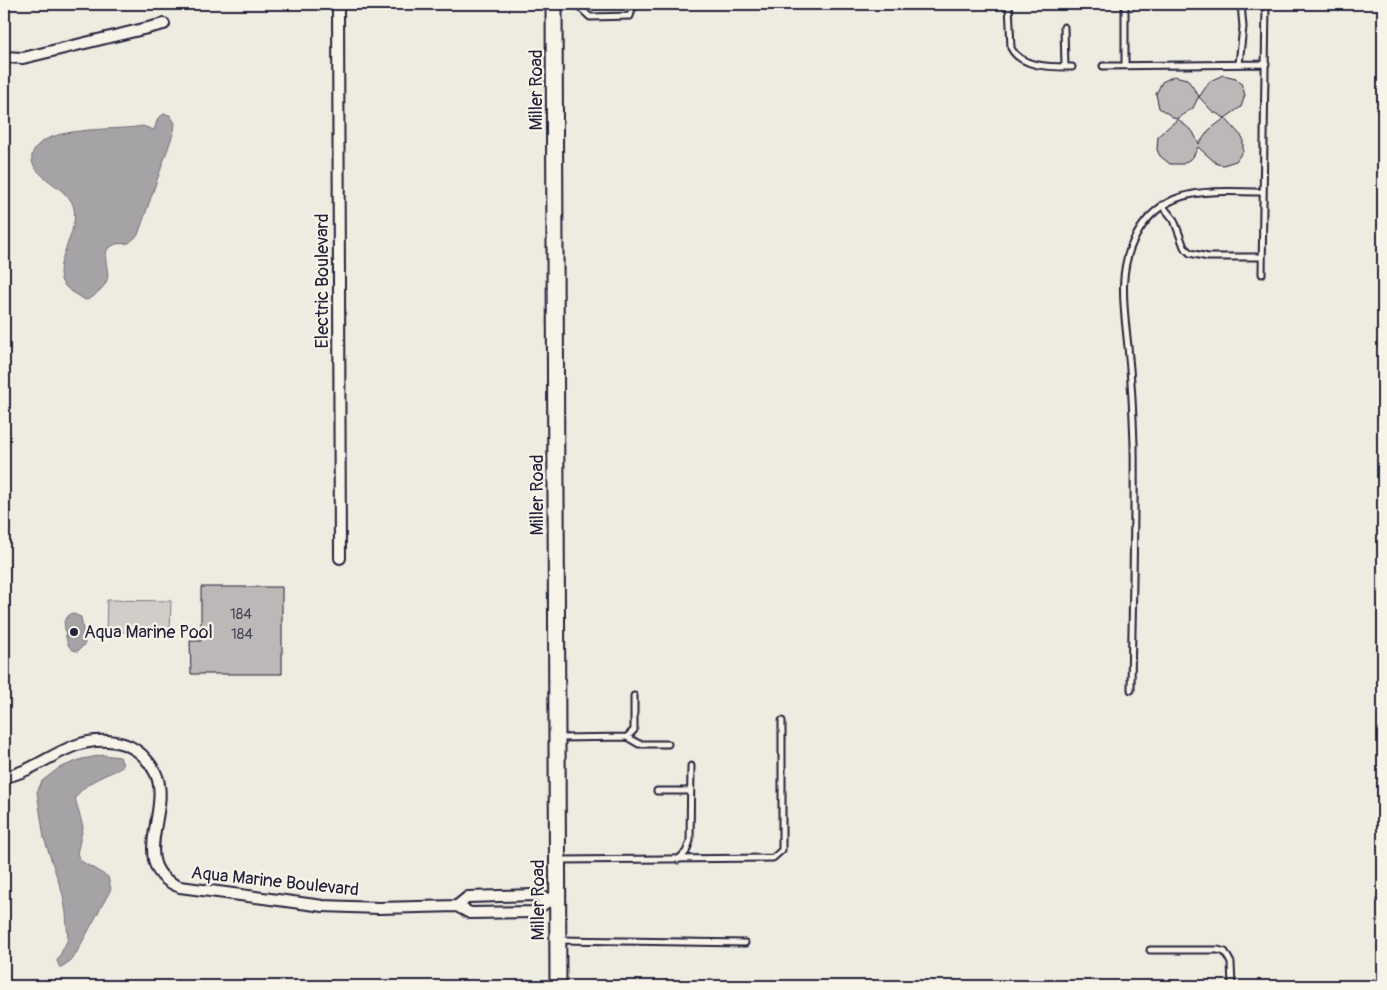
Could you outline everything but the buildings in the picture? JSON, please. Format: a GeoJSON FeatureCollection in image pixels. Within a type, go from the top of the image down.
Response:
{"type":"FeatureCollection","features":[{"type":"Feature","properties":{"kind":"street","name":"Electric Boulevard"},"geometry":{"type":"LineString","coordinates":[[338,4],[340,558]]}},
{"type":"Feature","properties":{"kind":"street","name":"Miller Road"},"geometry":{"type":"LineString","coordinates":[[554,4],[557,860],[553,900],[557,940],[558,986]]}},
{"type":"Feature","properties":{"kind":"street"},"geometry":{"type":"LineString","coordinates":[[4,57],[14,59],[32,56],[164,24]]}},
{"type":"Feature","properties":{"kind":"street","name":"Aqua Marine Boulevard"},"geometry":{"type":"LineString","coordinates":[[4,776],[24,770],[60,750],[78,744],[100,741],[122,743],[142,755],[152,767],[158,780],[160,791],[153,853],[163,875],[174,885],[212,892],[333,906],[457,906],[470,913],[534,912],[553,900]]}},
{"type":"Feature","properties":{"kind":"street","name":"Aqua Marine Boulevard"},"geometry":{"type":"LineString","coordinates":[[457,906],[468,897],[533,896],[553,900]]}},
{"type":"Feature","properties":{"kind":"lane"},"geometry":{"type":"LineString","coordinates":[[576,4],[587,16],[600,18],[630,16],[634,4]]}},
{"type":"Feature","properties":{"kind":"lane"},"geometry":{"type":"LineString","coordinates":[[1009,4],[1011,48],[1014,54],[1032,64],[1072,67]]}},
{"type":"Feature","properties":{"kind":"lane"},"geometry":{"type":"LineString","coordinates":[[1125,4],[1125,66]]}},
{"type":"Feature","properties":{"kind":"lane"},"geometry":{"type":"LineString","coordinates":[[1239,64],[1243,27],[1240,4]]}},
{"type":"Feature","properties":{"kind":"lane"},"geometry":{"type":"LineString","coordinates":[[1262,274],[1266,4]]}},
{"type":"Feature","properties":{"kind":"lane"},"geometry":{"type":"LineString","coordinates":[[1064,27],[1065,67]]}},
{"type":"Feature","properties":{"kind":"lane"},"geometry":{"type":"LineString","coordinates":[[1103,66],[1266,64]]}},
{"type":"Feature","properties":{"kind":"lane"},"geometry":{"type":"LineString","coordinates":[[1131,690],[1134,447],[1132,391],[1124,321],[1124,286],[1127,254],[1136,235],[1162,206],[1173,198],[1196,192],[1262,192]]}},
{"type":"Feature","properties":{"kind":"lane"},"geometry":{"type":"LineString","coordinates":[[1162,206],[1174,220],[1184,247],[1190,253],[1208,257],[1262,257]]}},
{"type":"Feature","properties":{"kind":"lane"},"geometry":{"type":"LineString","coordinates":[[627,736],[634,730],[634,696]]}},
{"type":"Feature","properties":{"kind":"lane"},"geometry":{"type":"LineString","coordinates":[[557,860],[773,858],[782,850],[782,720]]}},
{"type":"Feature","properties":{"kind":"lane"},"geometry":{"type":"LineString","coordinates":[[557,738],[627,736],[638,744],[668,744]]}},
{"type":"Feature","properties":{"kind":"lane"},"geometry":{"type":"LineString","coordinates":[[678,860],[686,852],[690,841],[691,766]]}},
{"type":"Feature","properties":{"kind":"lane"},"geometry":{"type":"LineString","coordinates":[[657,791],[691,791]]}},
{"type":"Feature","properties":{"kind":"lane"},"geometry":{"type":"LineString","coordinates":[[557,940],[745,943]]}},
{"type":"Feature","properties":{"kind":"lane"},"geometry":{"type":"LineString","coordinates":[[1150,950],[1225,952],[1231,963],[1232,986]]}},
{"type":"Feature","properties":{"kind":"shaded area"},"geometry":{"type":"Polygon","coordinates":[[[164,114],[170,115],[175,123],[174,131],[138,235],[129,243],[116,244],[108,248],[106,254],[107,280],[94,296],[85,300],[66,287],[60,277],[60,268],[75,215],[73,205],[63,192],[46,179],[34,166],[32,158],[34,150],[42,142],[53,136],[84,130],[143,126],[154,130],[158,118],[164,114]]]}},
{"type":"Feature","properties":{"kind":"shaded area"},"geometry":{"type":"Polygon","coordinates":[[[107,600],[171,601],[170,632],[106,632],[107,600]]]}},
{"type":"Feature","properties":{"kind":"shaded area","name":"Aqua Marine Pool"},"geometry":{"type":"Polygon","coordinates":[[[71,613],[81,617],[85,644],[78,651],[70,648],[66,640],[64,621],[71,613]]]}},
{"type":"Feature","properties":{"kind":"shaded area"},"geometry":{"type":"Polygon","coordinates":[[[103,755],[120,757],[123,765],[121,768],[85,787],[75,798],[83,827],[77,854],[81,861],[108,877],[111,889],[73,959],[60,968],[57,961],[68,939],[66,913],[63,895],[44,838],[37,792],[42,781],[59,768],[82,759],[103,755]]]}},
{"type":"Feature","properties":{"kind":"place","name":"Aqua Marine Pool"},"geometry":{"type":"Point","coordinates":[74,632]}}]}
